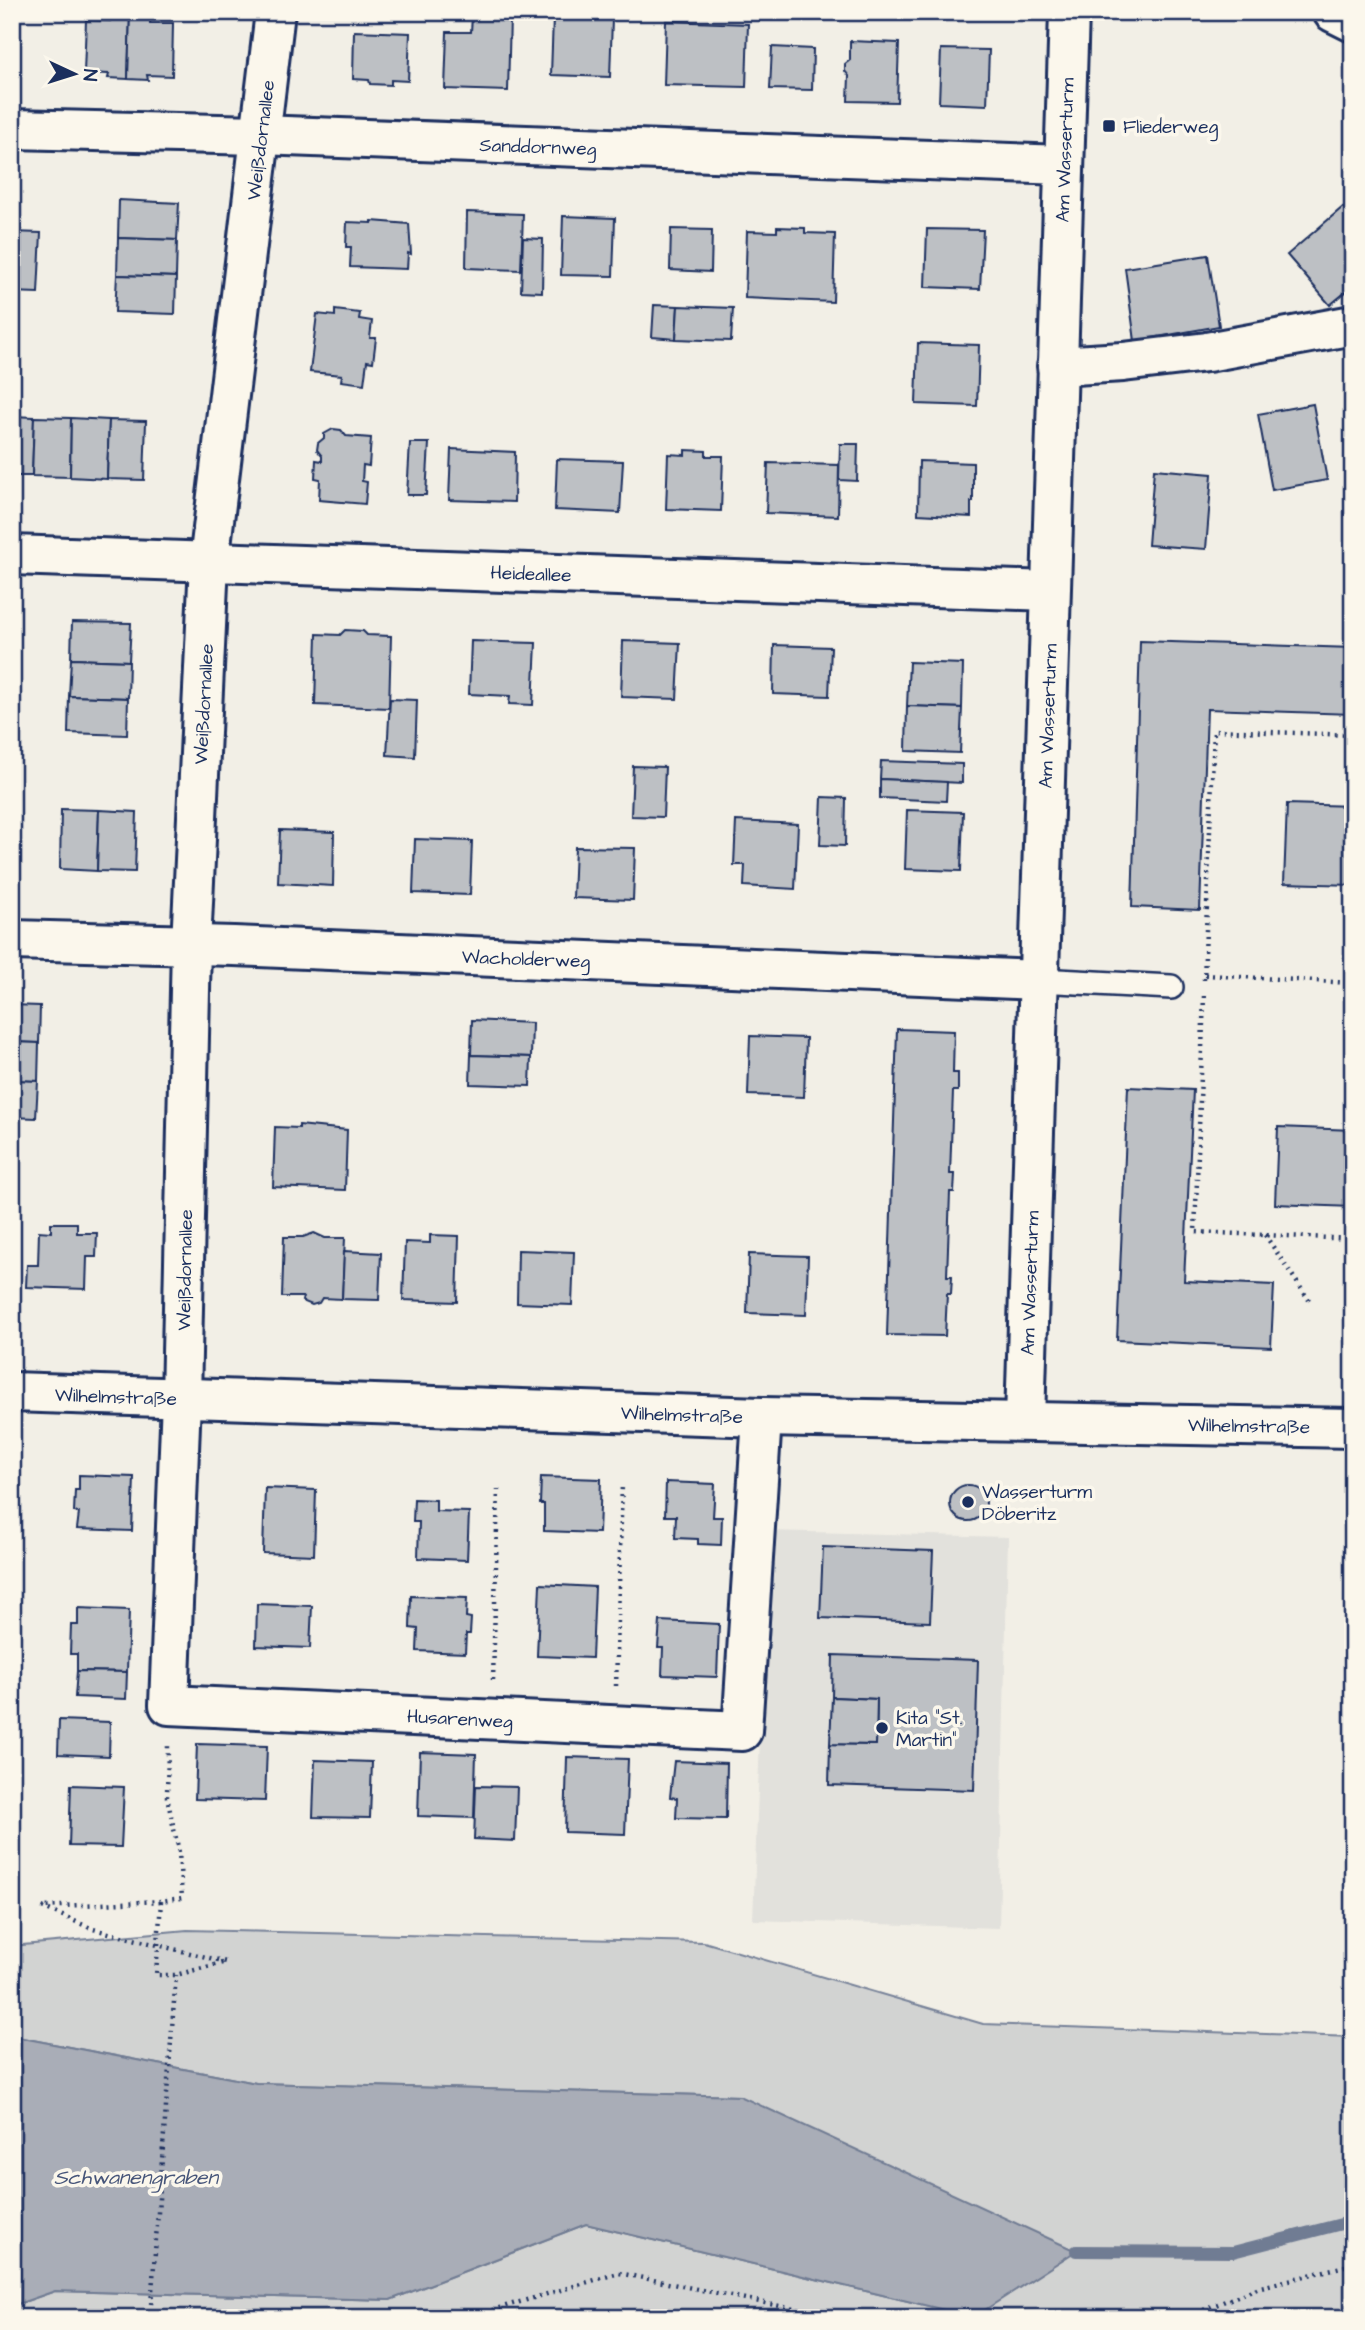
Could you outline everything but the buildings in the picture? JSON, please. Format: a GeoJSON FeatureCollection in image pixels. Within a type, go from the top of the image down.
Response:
{"type":"FeatureCollection","features":[{"type":"Feature","properties":{"kind":"street","name":"Weißdornallee"},"geometry":{"type":"LineString","coordinates":[[181,1399],[191,945],[209,562],[275,12]]}},
{"type":"Feature","properties":{"kind":"street","name":"Am Wasserturm"},"geometry":{"type":"LineString","coordinates":[[1025,1420],[1069,12]]}},
{"type":"Feature","properties":{"kind":"street"},"geometry":{"type":"LineString","coordinates":[[1333,12],[1353,22]]}},
{"type":"Feature","properties":{"kind":"street","name":"Sanddornweg"},"geometry":{"type":"LineString","coordinates":[[12,129],[260,135],[1063,165]]}},
{"type":"Feature","properties":{"kind":"street"},"geometry":{"type":"LineString","coordinates":[[1057,366],[1123,362],[1207,352],[1353,325]]}},
{"type":"Feature","properties":{"kind":"street","name":"Heideallee"},"geometry":{"type":"LineString","coordinates":[[12,555],[1050,590]]}},
{"type":"Feature","properties":{"kind":"street","name":"Wacholderweg"},"geometry":{"type":"LineString","coordinates":[[12,940],[1039,980]]}},
{"type":"Feature","properties":{"kind":"street","name":"Wilhelmstraße"},"geometry":{"type":"LineString","coordinates":[[12,1392],[762,1417],[1353,1428]]}},
{"type":"Feature","properties":{"kind":"street"},"geometry":{"type":"LineString","coordinates":[[169,1705],[181,1399]]}},
{"type":"Feature","properties":{"kind":"street","name":"Husarenweg"},"geometry":{"type":"LineString","coordinates":[[169,1705],[742,1731],[762,1417]]}},
{"type":"Feature","properties":{"kind":"lane"},"geometry":{"type":"LineString","coordinates":[[1039,980],[1171,987]]}},
{"type":"Feature","properties":{"kind":"path"},"geometry":{"type":"LineString","coordinates":[[1353,735],[1214,730],[1195,1232],[1353,1239]]}},
{"type":"Feature","properties":{"kind":"path"},"geometry":{"type":"LineString","coordinates":[[1205,975],[1353,983]]}},
{"type":"Feature","properties":{"kind":"path"},"geometry":{"type":"LineString","coordinates":[[1265,1235],[1309,1300]]}},
{"type":"Feature","properties":{"kind":"path"},"geometry":{"type":"LineString","coordinates":[[615,1726],[622,1484]]}},
{"type":"Feature","properties":{"kind":"path"},"geometry":{"type":"LineString","coordinates":[[492,1720],[498,1489]]}},
{"type":"Feature","properties":{"kind":"path"},"geometry":{"type":"LineString","coordinates":[[161,1901],[158,1946],[156,1976],[176,1975],[226,1962],[158,1946],[93,1929],[42,1907],[182,1898],[179,1852],[167,1797],[169,1705]]}},
{"type":"Feature","properties":{"kind":"path"},"geometry":{"type":"LineString","coordinates":[[150,2318],[176,1975]]}},
{"type":"Feature","properties":{"kind":"path"},"geometry":{"type":"LineString","coordinates":[[1184,2318],[1257,2288],[1353,2264]]}},
{"type":"Feature","properties":{"kind":"path"},"geometry":{"type":"LineString","coordinates":[[465,2318],[619,2273],[838,2318]]}},
{"type":"Feature","properties":{"kind":"shaded area","name":"Kita \"St. Martin\""},"geometry":{"type":"Polygon","coordinates":[[[768,1531],[1008,1537],[999,1928],[753,1920],[768,1531]]]}},
{"type":"Feature","properties":{"kind":"shaded area"},"geometry":{"type":"Polygon","coordinates":[[[187,1930],[704,1942],[983,2024],[1353,2037],[1353,2318],[12,2318],[12,2306],[55,2291],[390,2300],[586,2224],[974,2317],[740,2096],[256,2083],[12,2036],[12,1946],[187,1930]]]}},
{"type":"Feature","properties":{"kind":"water","name":"Schwanengraben"},"geometry":{"type":"Polygon","coordinates":[[[12,2036],[256,2083],[740,2096],[1076,2251],[974,2317],[586,2224],[390,2300],[55,2291],[12,2306],[12,2036]]]}},
{"type":"Feature","properties":{"kind":"waterway","name":"Schwanengraben"},"geometry":{"type":"LineString","coordinates":[[1076,2251],[1233,2252],[1353,2221]]}},
{"type":"Feature","properties":{"kind":"place","name":"Fliederweg"},"geometry":{"type":"Point","coordinates":[1109,126]}},
{"type":"Feature","properties":{"kind":"place","name":"Wasserturm Döberitz"},"geometry":{"type":"Point","coordinates":[968,1502]}},
{"type":"Feature","properties":{"kind":"place","name":"Kita \"St. Martin\""},"geometry":{"type":"Point","coordinates":[882,1728]}}]}
